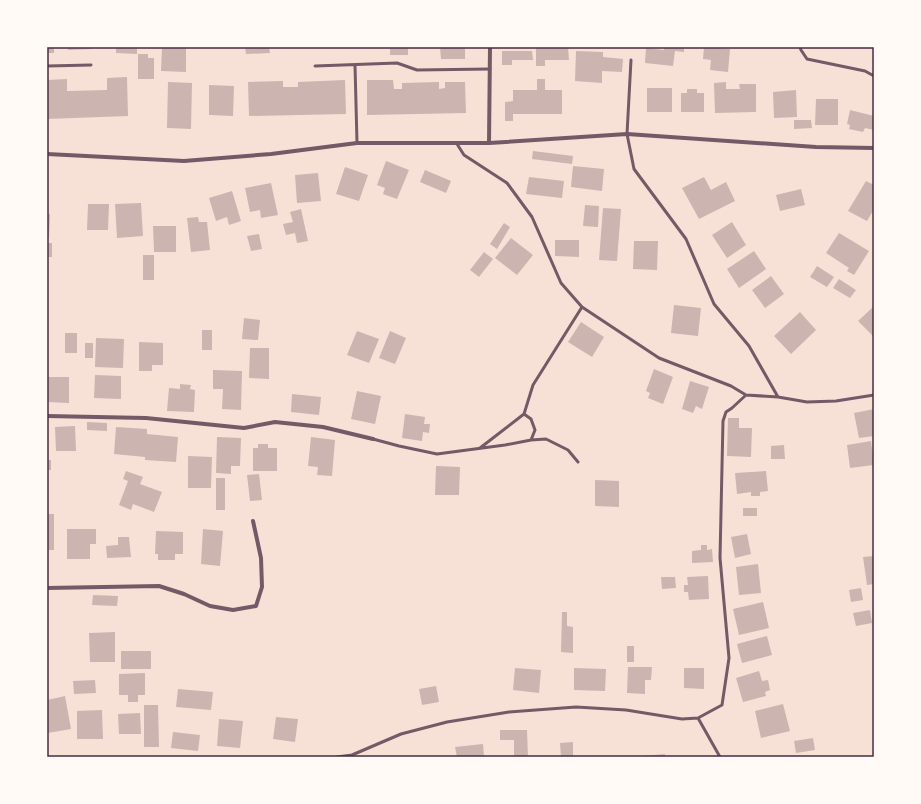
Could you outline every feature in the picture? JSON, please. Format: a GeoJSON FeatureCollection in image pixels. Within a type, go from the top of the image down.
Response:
{"type":"FeatureCollection","features":[{"type":"Feature","properties":{"kind":"street"},"geometry":{"type":"LineString","coordinates":[[489,143],[490,47]]}},
{"type":"Feature","properties":{"kind":"street"},"geometry":{"type":"LineString","coordinates":[[47,154],[184,161],[271,154],[357,143],[489,143],[627,134],[816,147],[874,148]]}},
{"type":"Feature","properties":{"kind":"street"},"geometry":{"type":"LineString","coordinates":[[47,416],[146,418],[244,428],[275,422],[323,427],[373,439]]}},
{"type":"Feature","properties":{"kind":"street"},"geometry":{"type":"LineString","coordinates":[[47,588],[159,586],[184,594],[210,606],[233,610],[256,606],[262,587],[261,558],[253,521]]}},
{"type":"Feature","properties":{"kind":"lane"},"geometry":{"type":"LineString","coordinates":[[800,47],[800,50],[807,59],[865,70],[874,76]]}},
{"type":"Feature","properties":{"kind":"lane"},"geometry":{"type":"LineString","coordinates":[[631,60],[627,134],[634,169],[686,239],[714,304],[749,346],[778,397]]}},
{"type":"Feature","properties":{"kind":"lane"},"geometry":{"type":"LineString","coordinates":[[315,66],[397,63],[417,70],[490,69]]}},
{"type":"Feature","properties":{"kind":"lane"},"geometry":{"type":"LineString","coordinates":[[47,66],[91,65]]}},
{"type":"Feature","properties":{"kind":"lane"},"geometry":{"type":"LineString","coordinates":[[355,65],[357,143]]}},
{"type":"Feature","properties":{"kind":"lane"},"geometry":{"type":"LineString","coordinates":[[457,144],[464,155],[507,183],[532,217],[561,283],[582,307],[659,358],[731,386],[746,395],[778,397],[807,402],[836,401],[874,395]]}},
{"type":"Feature","properties":{"kind":"lane"},"geometry":{"type":"LineString","coordinates":[[480,448],[524,414],[533,385],[582,307]]}},
{"type":"Feature","properties":{"kind":"lane"},"geometry":{"type":"LineString","coordinates":[[337,757],[352,755],[401,734],[447,722],[509,712],[576,707],[626,710],[682,719],[698,718],[722,705],[729,658],[720,558],[723,421],[726,412],[746,395]]}},
{"type":"Feature","properties":{"kind":"lane"},"geometry":{"type":"LineString","coordinates":[[524,414],[531,419],[535,430],[531,440]]}},
{"type":"Feature","properties":{"kind":"lane"},"geometry":{"type":"LineString","coordinates":[[373,439],[437,454],[546,438],[568,450],[578,462]]}},
{"type":"Feature","properties":{"kind":"lane"},"geometry":{"type":"LineString","coordinates":[[698,718],[720,757]]}},
{"type":"Feature","properties":{"kind":"building"},"geometry":{"type":"Polygon","coordinates":[[[47,47],[54,47],[54,53],[47,53],[47,47]]]}},
{"type":"Feature","properties":{"kind":"building"},"geometry":{"type":"Polygon","coordinates":[[[68,47],[92,47],[92,49],[68,50],[68,47]]]}},
{"type":"Feature","properties":{"kind":"building"},"geometry":{"type":"Polygon","coordinates":[[[116,47],[137,47],[137,54],[116,53],[116,47]]]}},
{"type":"Feature","properties":{"kind":"building"},"geometry":{"type":"Polygon","coordinates":[[[162,47],[186,47],[186,72],[161,71],[162,47]]]}},
{"type":"Feature","properties":{"kind":"building"},"geometry":{"type":"Polygon","coordinates":[[[245,47],[269,47],[270,53],[246,54],[245,47]]]}},
{"type":"Feature","properties":{"kind":"building"},"geometry":{"type":"Polygon","coordinates":[[[390,47],[408,47],[408,55],[390,55],[390,47]]]}},
{"type":"Feature","properties":{"kind":"building"},"geometry":{"type":"Polygon","coordinates":[[[440,47],[465,47],[465,59],[441,59],[440,47]]]}},
{"type":"Feature","properties":{"kind":"building"},"geometry":{"type":"Polygon","coordinates":[[[536,47],[568,47],[569,60],[545,60],[545,66],[536,66],[536,47]]]}},
{"type":"Feature","properties":{"kind":"building"},"geometry":{"type":"Polygon","coordinates":[[[664,47],[684,47],[684,52],[675,51],[673,66],[645,63],[646,48],[664,50],[664,47]]]}},
{"type":"Feature","properties":{"kind":"building"},"geometry":{"type":"Polygon","coordinates":[[[704,47],[730,49],[728,72],[710,70],[711,60],[703,59],[704,47]]]}},
{"type":"Feature","properties":{"kind":"building"},"geometry":{"type":"Polygon","coordinates":[[[502,51],[532,51],[533,60],[512,60],[512,65],[502,65],[502,51]]]}},
{"type":"Feature","properties":{"kind":"building"},"geometry":{"type":"Polygon","coordinates":[[[576,51],[603,52],[603,57],[623,59],[622,72],[602,71],[602,83],[575,81],[576,51]]]}},
{"type":"Feature","properties":{"kind":"building"},"geometry":{"type":"Polygon","coordinates":[[[138,54],[148,54],[148,58],[154,58],[154,79],[138,79],[138,54]]]}},
{"type":"Feature","properties":{"kind":"building"},"geometry":{"type":"Polygon","coordinates":[[[127,77],[128,116],[47,119],[47,80],[67,79],[67,91],[107,90],[107,78],[127,77]]]}},
{"type":"Feature","properties":{"kind":"building"},"geometry":{"type":"Polygon","coordinates":[[[537,79],[545,79],[545,90],[562,90],[562,114],[513,114],[513,121],[505,121],[505,102],[513,101],[513,90],[537,90],[537,79]]]}},
{"type":"Feature","properties":{"kind":"building"},"geometry":{"type":"Polygon","coordinates":[[[345,80],[346,114],[249,116],[248,82],[283,81],[283,87],[298,87],[298,82],[345,80]]]}},
{"type":"Feature","properties":{"kind":"building"},"geometry":{"type":"Polygon","coordinates":[[[367,80],[393,80],[394,89],[402,89],[402,83],[439,82],[439,89],[445,88],[445,82],[465,82],[466,113],[367,115],[367,80]]]}},
{"type":"Feature","properties":{"kind":"building"},"geometry":{"type":"Polygon","coordinates":[[[168,82],[192,83],[191,129],[167,128],[168,82]]]}},
{"type":"Feature","properties":{"kind":"building"},"geometry":{"type":"Polygon","coordinates":[[[726,82],[726,89],[740,89],[739,84],[756,84],[756,112],[715,113],[714,83],[726,82]]]}},
{"type":"Feature","properties":{"kind":"building"},"geometry":{"type":"Polygon","coordinates":[[[209,85],[234,86],[233,116],[209,115],[209,85]]]}},
{"type":"Feature","properties":{"kind":"building"},"geometry":{"type":"Polygon","coordinates":[[[647,88],[672,88],[672,112],[647,112],[647,88]]]}},
{"type":"Feature","properties":{"kind":"building"},"geometry":{"type":"Polygon","coordinates":[[[687,89],[697,89],[697,93],[704,93],[704,112],[681,112],[681,93],[687,93],[687,89]]]}},
{"type":"Feature","properties":{"kind":"building"},"geometry":{"type":"Polygon","coordinates":[[[796,90],[797,117],[774,118],[773,92],[796,90]]]}},
{"type":"Feature","properties":{"kind":"building"},"geometry":{"type":"Polygon","coordinates":[[[816,99],[838,99],[838,125],[815,125],[816,99]]]}},
{"type":"Feature","properties":{"kind":"building"},"geometry":{"type":"Polygon","coordinates":[[[850,110],[874,116],[874,130],[865,128],[863,132],[849,129],[850,125],[847,124],[850,110]]]}},
{"type":"Feature","properties":{"kind":"building"},"geometry":{"type":"Polygon","coordinates":[[[794,120],[811,120],[812,128],[794,129],[794,120]]]}},
{"type":"Feature","properties":{"kind":"building"},"geometry":{"type":"Polygon","coordinates":[[[533,151],[573,156],[572,164],[532,159],[533,151]]]}},
{"type":"Feature","properties":{"kind":"building"},"geometry":{"type":"Polygon","coordinates":[[[386,161],[409,170],[397,199],[383,194],[385,188],[377,185],[386,161]]]}},
{"type":"Feature","properties":{"kind":"building"},"geometry":{"type":"Polygon","coordinates":[[[573,166],[604,169],[602,191],[571,187],[573,166]]]}},
{"type":"Feature","properties":{"kind":"building"},"geometry":{"type":"Polygon","coordinates":[[[345,167],[368,175],[359,201],[336,194],[345,167]]]}},
{"type":"Feature","properties":{"kind":"building"},"geometry":{"type":"Polygon","coordinates":[[[425,170],[451,181],[446,193],[420,182],[425,170]]]}},
{"type":"Feature","properties":{"kind":"building"},"geometry":{"type":"Polygon","coordinates":[[[318,173],[321,201],[297,203],[295,175],[318,173]]]}},
{"type":"Feature","properties":{"kind":"building"},"geometry":{"type":"Polygon","coordinates":[[[529,177],[564,181],[562,198],[526,194],[529,177]]]}},
{"type":"Feature","properties":{"kind":"building"},"geometry":{"type":"Polygon","coordinates":[[[704,177],[711,190],[726,182],[735,201],[699,219],[682,188],[704,177]]]}},
{"type":"Feature","properties":{"kind":"building"},"geometry":{"type":"Polygon","coordinates":[[[866,181],[874,185],[874,209],[867,221],[848,211],[866,181]]]}},
{"type":"Feature","properties":{"kind":"building"},"geometry":{"type":"Polygon","coordinates":[[[271,183],[278,215],[261,218],[260,210],[250,212],[245,188],[271,183]]]}},
{"type":"Feature","properties":{"kind":"building"},"geometry":{"type":"Polygon","coordinates":[[[801,189],[805,205],[780,211],[776,195],[801,189]]]}},
{"type":"Feature","properties":{"kind":"building"},"geometry":{"type":"Polygon","coordinates":[[[232,191],[241,221],[229,225],[227,217],[216,221],[209,198],[232,191]]]}},
{"type":"Feature","properties":{"kind":"building"},"geometry":{"type":"Polygon","coordinates":[[[141,203],[143,236],[117,238],[115,204],[141,203]]]}},
{"type":"Feature","properties":{"kind":"building"},"geometry":{"type":"Polygon","coordinates":[[[88,204],[109,204],[108,230],[87,230],[88,204]]]}},
{"type":"Feature","properties":{"kind":"building"},"geometry":{"type":"Polygon","coordinates":[[[585,205],[599,206],[598,227],[583,226],[585,205]]]}},
{"type":"Feature","properties":{"kind":"building"},"geometry":{"type":"Polygon","coordinates":[[[603,208],[621,209],[617,261],[599,260],[603,208]]]}},
{"type":"Feature","properties":{"kind":"building"},"geometry":{"type":"Polygon","coordinates":[[[301,209],[308,241],[297,243],[295,233],[286,235],[283,224],[293,222],[290,212],[301,209]]]}},
{"type":"Feature","properties":{"kind":"building"},"geometry":{"type":"Polygon","coordinates":[[[47,214],[50,214],[49,238],[47,238],[47,214]]]}},
{"type":"Feature","properties":{"kind":"building"},"geometry":{"type":"Polygon","coordinates":[[[198,217],[199,222],[207,222],[210,250],[191,252],[187,218],[198,217]]]}},
{"type":"Feature","properties":{"kind":"building"},"geometry":{"type":"Polygon","coordinates":[[[732,222],[746,245],[727,258],[712,235],[732,222]]]}},
{"type":"Feature","properties":{"kind":"building"},"geometry":{"type":"Polygon","coordinates":[[[504,223],[510,227],[497,249],[490,244],[504,223]]]}},
{"type":"Feature","properties":{"kind":"building"},"geometry":{"type":"Polygon","coordinates":[[[153,226],[176,226],[176,252],[154,252],[153,226]]]}},
{"type":"Feature","properties":{"kind":"building"},"geometry":{"type":"Polygon","coordinates":[[[839,233],[869,251],[854,275],[847,271],[849,268],[826,253],[839,233]]]}},
{"type":"Feature","properties":{"kind":"building"},"geometry":{"type":"Polygon","coordinates":[[[259,234],[262,249],[251,251],[247,236],[259,234]]]}},
{"type":"Feature","properties":{"kind":"building"},"geometry":{"type":"Polygon","coordinates":[[[511,238],[533,255],[517,275],[495,258],[511,238]]]}},
{"type":"Feature","properties":{"kind":"building"},"geometry":{"type":"Polygon","coordinates":[[[555,240],[579,240],[579,257],[555,256],[555,240]]]}},
{"type":"Feature","properties":{"kind":"building"},"geometry":{"type":"Polygon","coordinates":[[[634,241],[658,241],[657,270],[633,269],[634,241]]]}},
{"type":"Feature","properties":{"kind":"building"},"geometry":{"type":"Polygon","coordinates":[[[47,243],[52,243],[52,257],[47,257],[47,243]]]}},
{"type":"Feature","properties":{"kind":"building"},"geometry":{"type":"Polygon","coordinates":[[[754,251],[766,269],[739,288],[727,269],[754,251]]]}},
{"type":"Feature","properties":{"kind":"building"},"geometry":{"type":"Polygon","coordinates":[[[484,252],[493,259],[479,277],[470,270],[484,252]]]}},
{"type":"Feature","properties":{"kind":"building"},"geometry":{"type":"Polygon","coordinates":[[[143,255],[154,255],[154,280],[143,280],[143,255]]]}},
{"type":"Feature","properties":{"kind":"building"},"geometry":{"type":"Polygon","coordinates":[[[817,266],[834,277],[827,287],[810,277],[817,266]]]}},
{"type":"Feature","properties":{"kind":"building"},"geometry":{"type":"Polygon","coordinates":[[[771,276],[784,294],[765,308],[752,290],[771,276]]]}},
{"type":"Feature","properties":{"kind":"building"},"geometry":{"type":"Polygon","coordinates":[[[839,279],[856,290],[850,298],[833,288],[839,279]]]}},
{"type":"Feature","properties":{"kind":"building"},"geometry":{"type":"Polygon","coordinates":[[[674,305],[701,308],[698,336],[671,333],[674,305]]]}},
{"type":"Feature","properties":{"kind":"building"},"geometry":{"type":"Polygon","coordinates":[[[873,307],[874,308],[874,337],[858,321],[873,307]]]}},
{"type":"Feature","properties":{"kind":"building"},"geometry":{"type":"Polygon","coordinates":[[[800,312],[816,330],[791,354],[774,336],[800,312]]]}},
{"type":"Feature","properties":{"kind":"building"},"geometry":{"type":"Polygon","coordinates":[[[244,318],[260,320],[258,340],[242,339],[244,318]]]}},
{"type":"Feature","properties":{"kind":"building"},"geometry":{"type":"Polygon","coordinates":[[[581,322],[604,337],[592,357],[568,342],[581,322]]]}},
{"type":"Feature","properties":{"kind":"building"},"geometry":{"type":"Polygon","coordinates":[[[202,330],[212,330],[212,350],[202,350],[202,330]]]}},
{"type":"Feature","properties":{"kind":"building"},"geometry":{"type":"Polygon","coordinates":[[[357,331],[379,339],[369,363],[347,355],[357,331]]]}},
{"type":"Feature","properties":{"kind":"building"},"geometry":{"type":"Polygon","coordinates":[[[390,331],[406,338],[395,364],[379,358],[390,331]]]}},
{"type":"Feature","properties":{"kind":"building"},"geometry":{"type":"Polygon","coordinates":[[[65,333],[77,333],[77,353],[65,353],[65,333]]]}},
{"type":"Feature","properties":{"kind":"building"},"geometry":{"type":"Polygon","coordinates":[[[96,338],[124,339],[123,368],[95,367],[96,338]]]}},
{"type":"Feature","properties":{"kind":"building"},"geometry":{"type":"Polygon","coordinates":[[[139,342],[163,343],[163,365],[152,365],[152,371],[139,371],[139,342]]]}},
{"type":"Feature","properties":{"kind":"building"},"geometry":{"type":"Polygon","coordinates":[[[85,343],[93,343],[93,358],[85,358],[85,343]]]}},
{"type":"Feature","properties":{"kind":"building"},"geometry":{"type":"Polygon","coordinates":[[[250,348],[269,348],[269,379],[249,378],[250,348]]]}},
{"type":"Feature","properties":{"kind":"building"},"geometry":{"type":"Polygon","coordinates":[[[654,369],[673,377],[663,404],[648,398],[650,393],[646,391],[654,369]]]}},
{"type":"Feature","properties":{"kind":"building"},"geometry":{"type":"Polygon","coordinates":[[[213,370],[242,371],[241,410],[222,409],[223,389],[213,389],[213,370]]]}},
{"type":"Feature","properties":{"kind":"building"},"geometry":{"type":"Polygon","coordinates":[[[95,375],[121,376],[121,399],[94,398],[95,375]]]}},
{"type":"Feature","properties":{"kind":"building"},"geometry":{"type":"Polygon","coordinates":[[[47,377],[69,377],[69,403],[47,402],[47,377]]]}},
{"type":"Feature","properties":{"kind":"building"},"geometry":{"type":"Polygon","coordinates":[[[690,381],[709,387],[702,409],[696,406],[693,413],[682,409],[690,381]]]}},
{"type":"Feature","properties":{"kind":"building"},"geometry":{"type":"Polygon","coordinates":[[[180,384],[191,385],[190,389],[195,390],[194,412],[167,411],[169,388],[180,389],[180,384]]]}},
{"type":"Feature","properties":{"kind":"building"},"geometry":{"type":"Polygon","coordinates":[[[357,391],[381,396],[375,424],[351,419],[357,391]]]}},
{"type":"Feature","properties":{"kind":"building"},"geometry":{"type":"Polygon","coordinates":[[[292,394],[321,397],[319,415],[291,412],[292,394]]]}},
{"type":"Feature","properties":{"kind":"building"},"geometry":{"type":"Polygon","coordinates":[[[874,409],[874,436],[859,438],[854,413],[874,409]]]}},
{"type":"Feature","properties":{"kind":"building"},"geometry":{"type":"Polygon","coordinates":[[[405,414],[425,417],[424,424],[430,424],[429,433],[423,432],[422,441],[402,438],[405,414]]]}},
{"type":"Feature","properties":{"kind":"building"},"geometry":{"type":"Polygon","coordinates":[[[728,418],[739,418],[739,428],[752,428],[751,457],[727,456],[728,418]]]}},
{"type":"Feature","properties":{"kind":"building"},"geometry":{"type":"Polygon","coordinates":[[[87,422],[107,423],[107,431],[87,430],[87,422]]]}},
{"type":"Feature","properties":{"kind":"building"},"geometry":{"type":"Polygon","coordinates":[[[75,426],[76,451],[56,451],[55,427],[75,426]]]}},
{"type":"Feature","properties":{"kind":"building"},"geometry":{"type":"Polygon","coordinates":[[[116,427],[147,429],[147,434],[178,437],[176,462],[145,460],[145,457],[114,454],[116,427]]]}},
{"type":"Feature","properties":{"kind":"building"},"geometry":{"type":"Polygon","coordinates":[[[217,437],[241,438],[240,466],[231,466],[231,474],[216,473],[217,437]]]}},
{"type":"Feature","properties":{"kind":"building"},"geometry":{"type":"Polygon","coordinates":[[[311,437],[335,440],[332,476],[317,475],[318,467],[308,466],[311,437]]]}},
{"type":"Feature","properties":{"kind":"building"},"geometry":{"type":"Polygon","coordinates":[[[871,441],[874,465],[850,468],[847,445],[871,441]]]}},
{"type":"Feature","properties":{"kind":"building"},"geometry":{"type":"Polygon","coordinates":[[[258,444],[268,444],[268,448],[277,448],[277,471],[253,471],[253,448],[258,448],[258,444]]]}},
{"type":"Feature","properties":{"kind":"building"},"geometry":{"type":"Polygon","coordinates":[[[784,445],[785,459],[771,459],[771,446],[784,445]]]}},
{"type":"Feature","properties":{"kind":"building"},"geometry":{"type":"Polygon","coordinates":[[[188,456],[212,457],[211,488],[188,488],[188,456]]]}},
{"type":"Feature","properties":{"kind":"building"},"geometry":{"type":"Polygon","coordinates":[[[47,460],[51,460],[51,470],[47,470],[47,460]]]}},
{"type":"Feature","properties":{"kind":"building"},"geometry":{"type":"Polygon","coordinates":[[[436,466],[460,467],[459,495],[435,495],[436,466]]]}},
{"type":"Feature","properties":{"kind":"building"},"geometry":{"type":"Polygon","coordinates":[[[126,471],[143,477],[140,484],[162,492],[154,512],[133,504],[131,510],[119,505],[128,481],[123,479],[126,471]]]}},
{"type":"Feature","properties":{"kind":"building"},"geometry":{"type":"Polygon","coordinates":[[[766,471],[768,491],[760,492],[760,496],[751,496],[751,492],[737,494],[735,473],[766,471]]]}},
{"type":"Feature","properties":{"kind":"building"},"geometry":{"type":"Polygon","coordinates":[[[259,474],[262,500],[250,501],[247,475],[259,474]]]}},
{"type":"Feature","properties":{"kind":"building"},"geometry":{"type":"Polygon","coordinates":[[[216,478],[225,478],[225,510],[216,510],[216,478]]]}},
{"type":"Feature","properties":{"kind":"building"},"geometry":{"type":"Polygon","coordinates":[[[595,480],[619,481],[619,507],[595,506],[595,480]]]}},
{"type":"Feature","properties":{"kind":"building"},"geometry":{"type":"Polygon","coordinates":[[[743,508],[757,508],[757,516],[743,516],[743,508]]]}},
{"type":"Feature","properties":{"kind":"building"},"geometry":{"type":"Polygon","coordinates":[[[47,514],[54,514],[54,550],[47,550],[47,514]]]}},
{"type":"Feature","properties":{"kind":"building"},"geometry":{"type":"Polygon","coordinates":[[[67,529],[96,529],[96,544],[90,544],[90,559],[67,559],[67,529]]]}},
{"type":"Feature","properties":{"kind":"building"},"geometry":{"type":"Polygon","coordinates":[[[203,529],[223,531],[220,566],[201,564],[203,529]]]}},
{"type":"Feature","properties":{"kind":"building"},"geometry":{"type":"Polygon","coordinates":[[[156,531],[183,532],[183,554],[175,554],[175,560],[158,560],[158,554],[155,554],[156,531]]]}},
{"type":"Feature","properties":{"kind":"building"},"geometry":{"type":"Polygon","coordinates":[[[747,534],[751,554],[735,558],[731,537],[747,534]]]}},
{"type":"Feature","properties":{"kind":"building"},"geometry":{"type":"Polygon","coordinates":[[[118,537],[129,537],[131,557],[107,558],[106,546],[118,545],[118,537]]]}},
{"type":"Feature","properties":{"kind":"building"},"geometry":{"type":"Polygon","coordinates":[[[701,545],[707,545],[707,550],[712,549],[713,562],[692,563],[692,551],[701,550],[701,545]]]}},
{"type":"Feature","properties":{"kind":"building"},"geometry":{"type":"Polygon","coordinates":[[[874,556],[874,584],[867,585],[863,557],[874,556]]]}},
{"type":"Feature","properties":{"kind":"building"},"geometry":{"type":"Polygon","coordinates":[[[758,564],[761,593],[739,595],[736,567],[758,564]]]}},
{"type":"Feature","properties":{"kind":"building"},"geometry":{"type":"Polygon","coordinates":[[[708,576],[709,599],[689,600],[688,592],[684,592],[684,585],[688,585],[687,577],[708,576]]]}},
{"type":"Feature","properties":{"kind":"building"},"geometry":{"type":"Polygon","coordinates":[[[661,577],[675,577],[676,588],[662,589],[661,577]]]}},
{"type":"Feature","properties":{"kind":"building"},"geometry":{"type":"Polygon","coordinates":[[[861,588],[863,600],[851,602],[849,590],[861,588]]]}},
{"type":"Feature","properties":{"kind":"building"},"geometry":{"type":"Polygon","coordinates":[[[93,595],[118,596],[117,606],[92,605],[93,595]]]}},
{"type":"Feature","properties":{"kind":"building"},"geometry":{"type":"Polygon","coordinates":[[[763,602],[769,628],[739,635],[733,609],[763,602]]]}},
{"type":"Feature","properties":{"kind":"building"},"geometry":{"type":"Polygon","coordinates":[[[870,610],[872,623],[856,626],[853,613],[870,610]]]}},
{"type":"Feature","properties":{"kind":"building"},"geometry":{"type":"Polygon","coordinates":[[[562,612],[567,612],[567,626],[573,627],[573,653],[561,652],[562,612]]]}},
{"type":"Feature","properties":{"kind":"building"},"geometry":{"type":"Polygon","coordinates":[[[115,632],[115,662],[90,662],[89,633],[115,632]]]}},
{"type":"Feature","properties":{"kind":"building"},"geometry":{"type":"Polygon","coordinates":[[[767,636],[772,655],[742,663],[737,644],[767,636]]]}},
{"type":"Feature","properties":{"kind":"building"},"geometry":{"type":"Polygon","coordinates":[[[627,646],[634,646],[634,662],[627,662],[627,646]]]}},
{"type":"Feature","properties":{"kind":"building"},"geometry":{"type":"Polygon","coordinates":[[[121,651],[151,651],[151,669],[121,669],[121,651]]]}},
{"type":"Feature","properties":{"kind":"building"},"geometry":{"type":"Polygon","coordinates":[[[628,667],[652,667],[651,680],[645,680],[645,694],[627,693],[628,667]]]}},
{"type":"Feature","properties":{"kind":"building"},"geometry":{"type":"Polygon","coordinates":[[[515,668],[541,670],[539,693],[513,690],[515,668]]]}},
{"type":"Feature","properties":{"kind":"building"},"geometry":{"type":"Polygon","coordinates":[[[574,668],[606,669],[605,691],[574,690],[574,668]]]}},
{"type":"Feature","properties":{"kind":"building"},"geometry":{"type":"Polygon","coordinates":[[[684,668],[704,668],[704,689],[684,688],[684,668]]]}},
{"type":"Feature","properties":{"kind":"building"},"geometry":{"type":"Polygon","coordinates":[[[759,671],[762,681],[768,680],[770,690],[765,692],[766,696],[743,702],[736,678],[759,671]]]}},
{"type":"Feature","properties":{"kind":"building"},"geometry":{"type":"Polygon","coordinates":[[[145,673],[145,695],[138,695],[138,702],[128,702],[128,695],[119,695],[119,674],[145,673]]]}},
{"type":"Feature","properties":{"kind":"building"},"geometry":{"type":"Polygon","coordinates":[[[95,680],[96,693],[74,694],[73,681],[95,680]]]}},
{"type":"Feature","properties":{"kind":"building"},"geometry":{"type":"Polygon","coordinates":[[[436,686],[439,702],[422,705],[419,689],[436,686]]]}},
{"type":"Feature","properties":{"kind":"building"},"geometry":{"type":"Polygon","coordinates":[[[178,689],[213,692],[211,710],[176,707],[178,689]]]}},
{"type":"Feature","properties":{"kind":"building"},"geometry":{"type":"Polygon","coordinates":[[[65,696],[71,729],[48,733],[47,700],[65,696]]]}},
{"type":"Feature","properties":{"kind":"building"},"geometry":{"type":"Polygon","coordinates":[[[783,704],[790,731],[761,738],[755,711],[783,704]]]}},
{"type":"Feature","properties":{"kind":"building"},"geometry":{"type":"Polygon","coordinates":[[[144,705],[158,705],[159,747],[144,747],[144,705]]]}},
{"type":"Feature","properties":{"kind":"building"},"geometry":{"type":"Polygon","coordinates":[[[102,710],[103,739],[77,739],[77,711],[102,710]]]}},
{"type":"Feature","properties":{"kind":"building"},"geometry":{"type":"Polygon","coordinates":[[[140,713],[141,734],[119,734],[118,714],[140,713]]]}},
{"type":"Feature","properties":{"kind":"building"},"geometry":{"type":"Polygon","coordinates":[[[276,717],[298,719],[295,742],[273,739],[276,717]]]}},
{"type":"Feature","properties":{"kind":"building"},"geometry":{"type":"Polygon","coordinates":[[[219,719],[243,721],[240,748],[217,746],[219,719]]]}},
{"type":"Feature","properties":{"kind":"building"},"geometry":{"type":"Polygon","coordinates":[[[500,730],[527,730],[528,757],[514,757],[514,740],[500,740],[500,730]]]}},
{"type":"Feature","properties":{"kind":"building"},"geometry":{"type":"Polygon","coordinates":[[[173,732],[200,735],[198,751],[171,748],[173,732]]]}},
{"type":"Feature","properties":{"kind":"building"},"geometry":{"type":"Polygon","coordinates":[[[813,738],[815,750],[796,753],[794,741],[813,738]]]}},
{"type":"Feature","properties":{"kind":"building"},"geometry":{"type":"Polygon","coordinates":[[[573,742],[573,757],[561,757],[560,743],[573,742]]]}},
{"type":"Feature","properties":{"kind":"building"},"geometry":{"type":"Polygon","coordinates":[[[483,744],[484,757],[457,757],[455,747],[483,744]]]}},
{"type":"Feature","properties":{"kind":"building"},"geometry":{"type":"Polygon","coordinates":[[[665,754],[665,757],[641,757],[641,756],[665,754]]]}}]}
